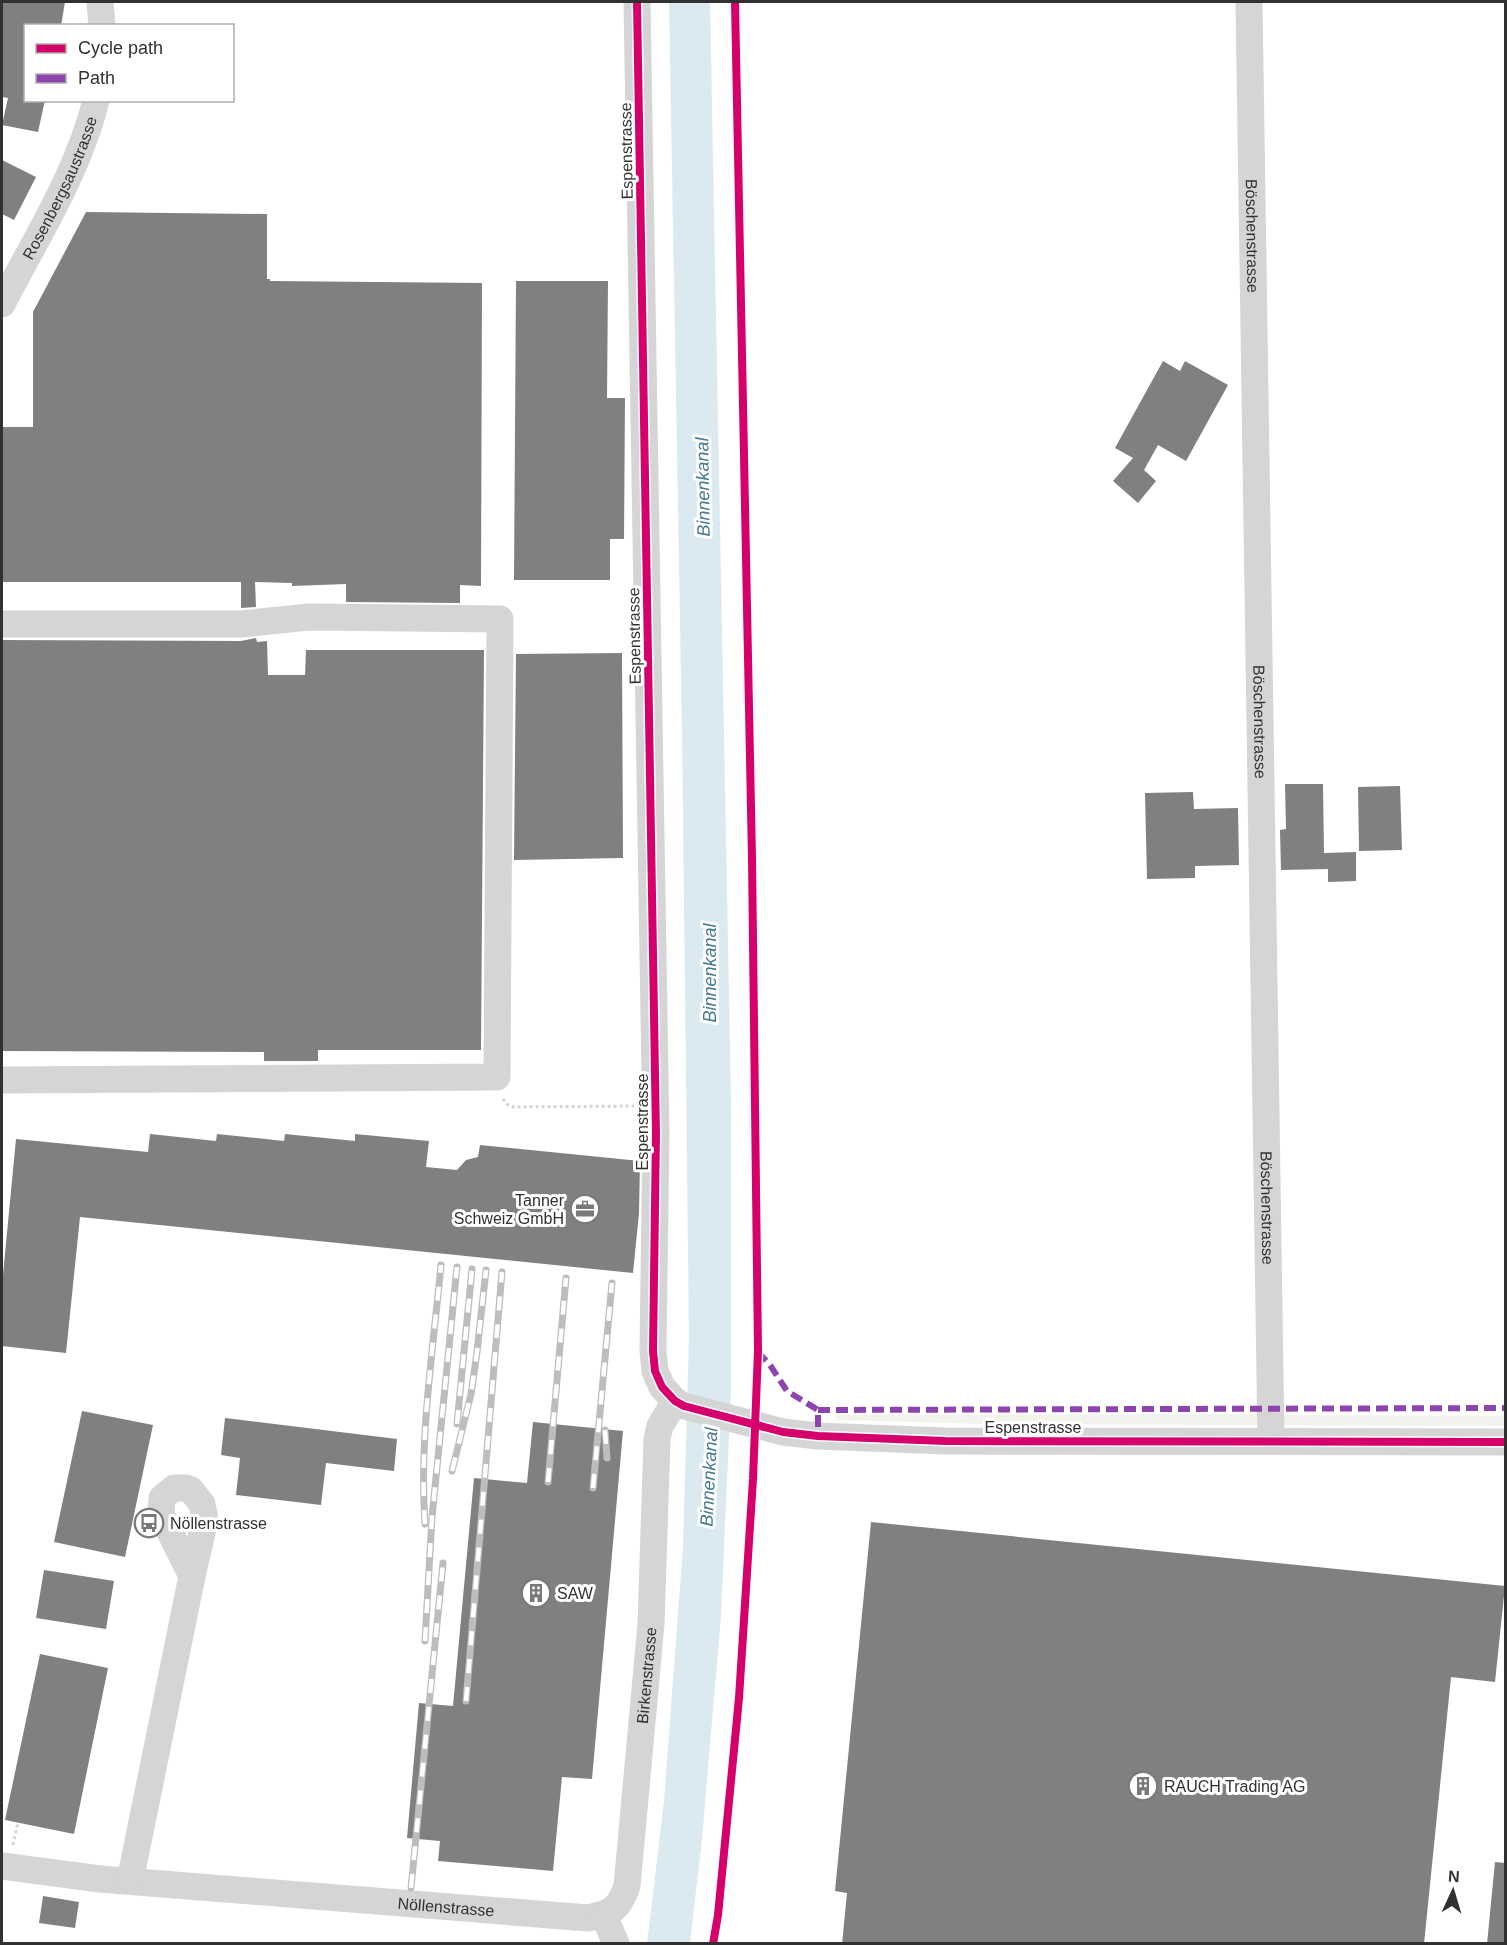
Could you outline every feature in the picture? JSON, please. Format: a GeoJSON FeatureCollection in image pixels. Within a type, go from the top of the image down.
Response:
{"type":"FeatureCollection","features":[{"type":"Feature","properties":{"kind":"street"},"geometry":{"type":"LineString","coordinates":[[100,2],[102,24]]}},
{"type":"Feature","properties":{"kind":"street","name":"Espenstrasse"},"geometry":{"type":"LineString","coordinates":[[637,2],[656,1106],[653,1351],[655,1371],[668,1394],[694,1409],[764,1428],[818,1436],[945,1441],[1506,1442]]}},
{"type":"Feature","properties":{"kind":"street","name":"Böschenstrasse"},"geometry":{"type":"LineString","coordinates":[[1249,2],[1271,1441]]}},
{"type":"Feature","properties":{"kind":"street","name":"Rosenbergsaustrasse"},"geometry":{"type":"LineString","coordinates":[[2,304],[70,173],[86,138],[95,102]]}},
{"type":"Feature","properties":{"kind":"street"},"geometry":{"type":"LineString","coordinates":[[2,624],[241,624],[309,617],[500,619],[497,1077],[2,1080]]}},
{"type":"Feature","properties":{"kind":"street","name":"Birkenstrasse"},"geometry":{"type":"LineString","coordinates":[[604,1915],[614,1910],[621,1902],[627,1886],[651,1624],[656,1454],[668,1394]]}},
{"type":"Feature","properties":{"kind":"street"},"geometry":{"type":"LineString","coordinates":[[130,1881],[192,1575]]}},
{"type":"Feature","properties":{"kind":"street","name":"Nöllenstrasse"},"geometry":{"type":"LineString","coordinates":[[7,1858],[42,1873],[588,1918],[604,1915]]}},
{"type":"Feature","properties":{"kind":"street"},"geometry":{"type":"LineString","coordinates":[[604,1915],[616,1944]]}},
{"type":"Feature","properties":{"kind":"path"},"geometry":{"type":"LineString","coordinates":[[497,1077],[500,1093],[506,1104],[514,1107],[656,1106]]}},
{"type":"Feature","properties":{"kind":"path"},"geometry":{"type":"LineString","coordinates":[[7,1858],[18,1822]]}},
{"type":"Feature","properties":{"kind":"path"},"geometry":{"type":"LineString","coordinates":[[709,1932],[715,1933]]}},
{"type":"Feature","properties":{"kind":"shaded area"},"geometry":{"type":"Polygon","coordinates":[[[1261,1414],[1260,1425],[988,1424],[837,1420],[835,1415],[1261,1414]]]}},
{"type":"Feature","properties":{"kind":"shaded area"},"geometry":{"type":"Polygon","coordinates":[[[1280,1415],[1506,1416],[1505,1426],[1279,1425],[1280,1415]]]}},
{"type":"Feature","properties":{"kind":"water","name":"Binnenkanal"},"geometry":{"type":"Polygon","coordinates":[[[669,2],[710,2],[731,1100],[731,1390],[721,1616],[702,1839],[690,1943],[647,1944],[664,1801],[683,1546],[689,1338],[682,732],[669,2]]]}},
{"type":"Feature","properties":{"kind":"building"},"geometry":{"type":"Polygon","coordinates":[[[2,2],[65,2],[61,24],[24,24],[24,102],[45,102],[38,132],[2,125],[8,98],[2,97],[2,2]]]}},
{"type":"Feature","properties":{"kind":"building"},"geometry":{"type":"Polygon","coordinates":[[[2,160],[36,177],[14,220],[2,214],[2,160]]]}},
{"type":"Feature","properties":{"kind":"building"},"geometry":{"type":"Polygon","coordinates":[[[86,212],[267,214],[267,279],[270,281],[482,283],[481,586],[460,585],[460,603],[346,602],[346,584],[292,586],[292,583],[255,582],[256,607],[241,608],[241,582],[2,582],[2,427],[33,427],[33,312],[86,212]]]}},
{"type":"Feature","properties":{"kind":"building"},"geometry":{"type":"Polygon","coordinates":[[[516,281],[608,281],[607,398],[625,398],[624,539],[610,539],[610,580],[514,580],[516,281]]]}},
{"type":"Feature","properties":{"kind":"building"},"geometry":{"type":"Polygon","coordinates":[[[1163,361],[1180,371],[1185,361],[1228,385],[1186,461],[1158,445],[1144,470],[1156,481],[1138,503],[1113,481],[1133,458],[1115,448],[1163,361]]]}},
{"type":"Feature","properties":{"kind":"building"},"geometry":{"type":"Polygon","coordinates":[[[256,638],[257,642],[267,641],[268,675],[305,675],[306,650],[484,650],[481,1050],[318,1050],[318,1061],[264,1061],[264,1052],[2,1051],[2,640],[241,641],[256,638]]]}},
{"type":"Feature","properties":{"kind":"building"},"geometry":{"type":"Polygon","coordinates":[[[622,653],[623,858],[514,860],[516,654],[622,653]]]}},
{"type":"Feature","properties":{"kind":"building"},"geometry":{"type":"Polygon","coordinates":[[[1285,784],[1323,784],[1324,853],[1356,852],[1356,881],[1328,882],[1328,869],[1281,870],[1280,830],[1286,829],[1285,784]]]}},
{"type":"Feature","properties":{"kind":"building"},"geometry":{"type":"Polygon","coordinates":[[[1400,786],[1402,850],[1359,851],[1358,787],[1400,786]]]}},
{"type":"Feature","properties":{"kind":"building"},"geometry":{"type":"Polygon","coordinates":[[[1193,792],[1194,809],[1238,808],[1239,865],[1195,866],[1195,878],[1147,879],[1145,793],[1193,792]]]}},
{"type":"Feature","properties":{"kind":"building"},"geometry":{"type":"Polygon","coordinates":[[[150,1134],[216,1141],[217,1134],[284,1141],[285,1134],[355,1141],[355,1134],[429,1141],[426,1167],[457,1170],[466,1160],[478,1157],[480,1145],[640,1161],[639,1213],[633,1273],[80,1217],[66,1353],[2,1346],[2,1285],[16,1139],[148,1152],[150,1134]]]}},
{"type":"Feature","properties":{"kind":"building"},"geometry":{"type":"Polygon","coordinates":[[[82,1411],[153,1425],[125,1557],[54,1542],[82,1411]]]}},
{"type":"Feature","properties":{"kind":"building"},"geometry":{"type":"Polygon","coordinates":[[[225,1418],[397,1439],[394,1471],[326,1463],[321,1505],[236,1495],[240,1458],[221,1455],[225,1418]]]}},
{"type":"Feature","properties":{"kind":"building","name":"SAW"},"geometry":{"type":"Polygon","coordinates":[[[533,1422],[623,1431],[592,1779],[562,1777],[553,1871],[438,1861],[440,1841],[407,1838],[419,1703],[453,1706],[474,1478],[527,1483],[533,1422]]]}},
{"type":"Feature","properties":{"kind":"building","name":"RAUCH Trading AG"},"geometry":{"type":"Polygon","coordinates":[[[871,1522],[1505,1586],[1495,1682],[1451,1677],[1424,1944],[842,1944],[847,1893],[835,1891],[871,1522]]]}},
{"type":"Feature","properties":{"kind":"building"},"geometry":{"type":"Polygon","coordinates":[[[44,1570],[114,1581],[106,1629],[36,1618],[44,1570]]]}},
{"type":"Feature","properties":{"kind":"building"},"geometry":{"type":"Polygon","coordinates":[[[40,1654],[108,1668],[74,1834],[5,1820],[40,1654]]]}},
{"type":"Feature","properties":{"kind":"building"},"geometry":{"type":"Polygon","coordinates":[[[1495,1862],[1506,1863],[1506,1944],[1487,1944],[1495,1862]]]}},
{"type":"Feature","properties":{"kind":"building"},"geometry":{"type":"Polygon","coordinates":[[[43,1896],[79,1902],[75,1928],[39,1923],[43,1896]]]}},
{"type":"Feature","properties":{"kind":"railway"},"geometry":{"type":"LineString","coordinates":[[425,1524],[425,1427],[441,1265]]}},
{"type":"Feature","properties":{"kind":"railway"},"geometry":{"type":"LineString","coordinates":[[425,1641],[432,1517],[457,1267]]}},
{"type":"Feature","properties":{"kind":"railway"},"geometry":{"type":"LineString","coordinates":[[457,1424],[472,1269]]}},
{"type":"Feature","properties":{"kind":"railway"},"geometry":{"type":"LineString","coordinates":[[452,1471],[471,1394],[486,1270]]}},
{"type":"Feature","properties":{"kind":"railway"},"geometry":{"type":"LineString","coordinates":[[466,1701],[502,1272]]}},
{"type":"Feature","properties":{"kind":"railway"},"geometry":{"type":"LineString","coordinates":[[548,1482],[566,1278]]}},
{"type":"Feature","properties":{"kind":"railway"},"geometry":{"type":"LineString","coordinates":[[593,1488],[612,1283]]}},
{"type":"Feature","properties":{"kind":"railway"},"geometry":{"type":"LineString","coordinates":[[605,1430],[607,1458]]}},
{"type":"Feature","properties":{"kind":"railway"},"geometry":{"type":"LineString","coordinates":[[411,1888],[443,1563]]}},
{"type":"Feature","properties":{"kind":"marked path"},"geometry":{"type":"LineString","coordinates":[[758,1352],[770,1365],[787,1391],[818,1410],[818,1436]]}},
{"type":"Feature","properties":{"kind":"marked path"},"geometry":{"type":"LineString","coordinates":[[818,1410],[1506,1408]]}},
{"type":"Feature","properties":{"kind":"cycle path"},"geometry":{"type":"LineString","coordinates":[[637,2],[656,1134],[653,1351],[655,1371],[662,1387],[675,1401],[684,1406],[783,1432],[818,1436],[945,1441],[1506,1442]]}},
{"type":"Feature","properties":{"kind":"cycle path"},"geometry":{"type":"LineString","coordinates":[[713,1944],[718,1915],[739,1698],[753,1479],[758,1351],[752,859],[735,2]]}},
{"type":"Feature","properties":{"kind":"place","name":"Tanner Schweiz GmbH"},"geometry":{"type":"Point","coordinates":[585,1209]}},
{"type":"Feature","properties":{"kind":"place","name":"Nöllenstrasse"},"geometry":{"type":"Point","coordinates":[149,1523]}},
{"type":"Feature","properties":{"kind":"place","name":"SAW"},"geometry":{"type":"Point","coordinates":[536,1593]}},
{"type":"Feature","properties":{"kind":"place","name":"RAUCH Trading AG"},"geometry":{"type":"Point","coordinates":[1143,1786]}}]}
